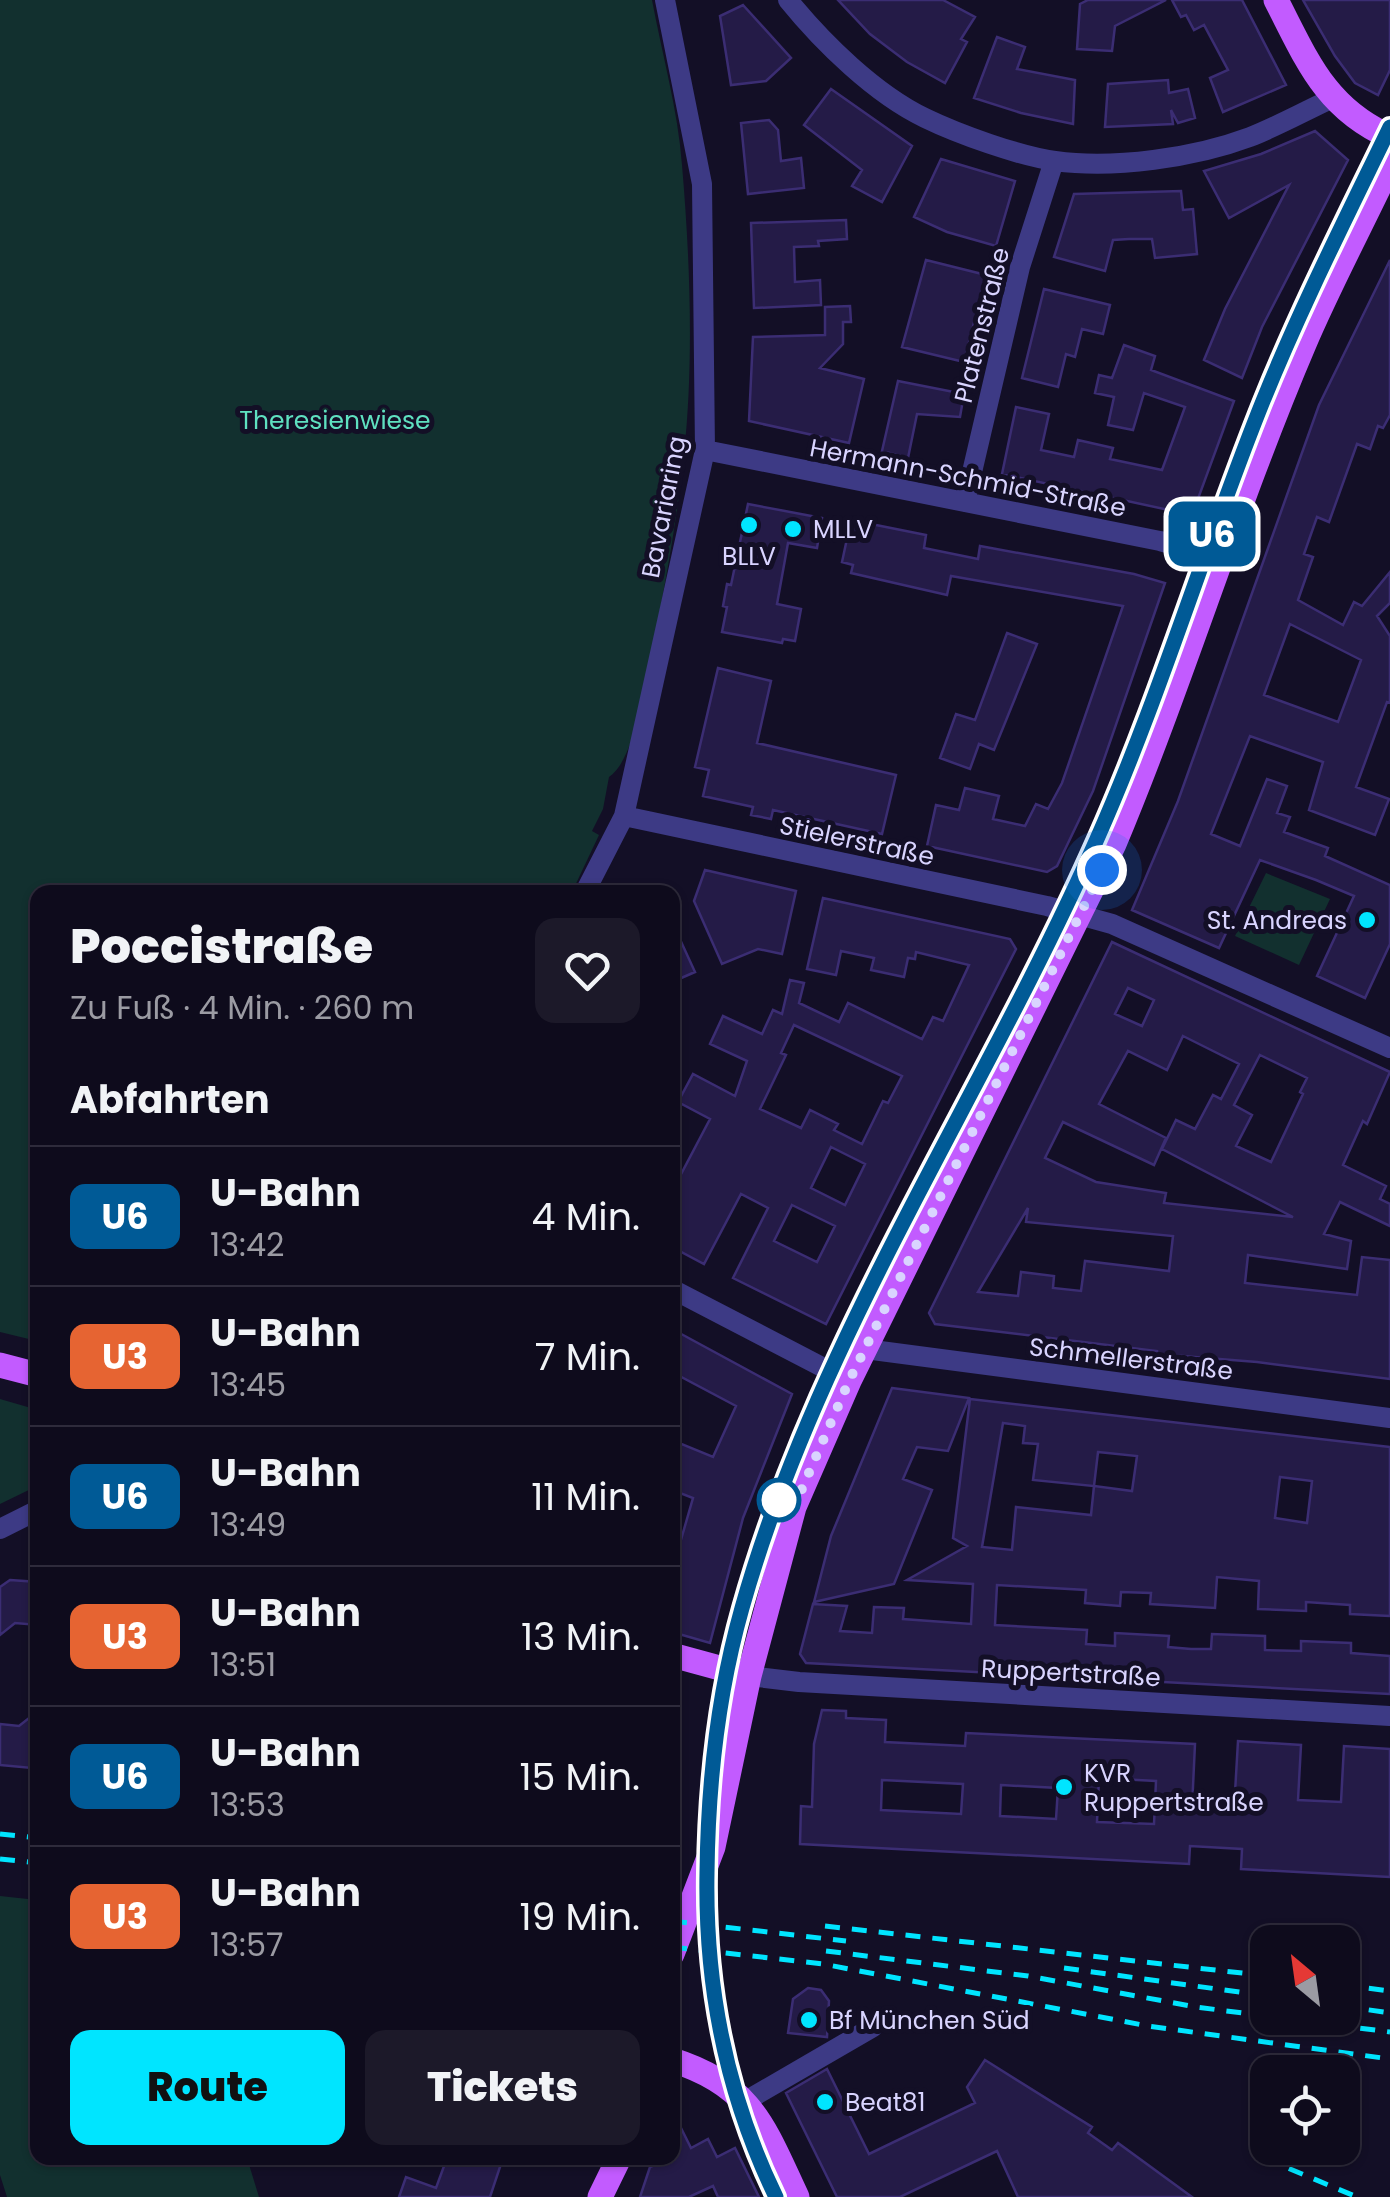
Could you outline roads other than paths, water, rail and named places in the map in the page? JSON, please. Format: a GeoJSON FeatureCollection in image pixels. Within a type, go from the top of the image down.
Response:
{"type":"FeatureCollection","features":[{"type":"Feature","properties":{"kind":"main road"},"geometry":{"type":"LineString","coordinates":[[1276,0],[1320,84],[1349,114],[1390,137]]}},
{"type":"Feature","properties":{"kind":"main road"},"geometry":{"type":"LineString","coordinates":[[680,1933],[713,1848],[749,1676],[794,1507],[849,1381],[1080,915],[1144,770],[1305,342],[1390,164]]}},
{"type":"Feature","properties":{"kind":"main road"},"geometry":{"type":"LineString","coordinates":[[0,1365],[30,1373]]}},
{"type":"Feature","properties":{"kind":"main road"},"geometry":{"type":"LineString","coordinates":[[680,1657],[749,1676]]}},
{"type":"Feature","properties":{"kind":"main road"},"geometry":{"type":"LineString","coordinates":[[680,2062],[716,2076],[744,2102],[761,2124],[797,2197]]}},
{"type":"Feature","properties":{"kind":"main road"},"geometry":{"type":"LineString","coordinates":[[596,2197],[603,2165]]}},
{"type":"Feature","properties":{"kind":"main road"},"geometry":{"type":"LineString","coordinates":[[596,2197],[615,2165]]}},
{"type":"Feature","properties":{"kind":"street","name":"Bavariaring"},"geometry":{"type":"LineString","coordinates":[[589,885],[624,816],[705,450],[702,184],[665,0]]}},
{"type":"Feature","properties":{"kind":"street"},"geometry":{"type":"LineString","coordinates":[[788,0],[831,49],[923,117],[982,140],[1054,161],[1129,162],[1182,155],[1249,137],[1332,98]]}},
{"type":"Feature","properties":{"kind":"street","name":"Platenstraße"},"geometry":{"type":"LineString","coordinates":[[964,502],[1020,267],[1054,161]]}},
{"type":"Feature","properties":{"kind":"street","name":"Hermann-Schmid-Straße"},"geometry":{"type":"LineString","coordinates":[[705,450],[1160,542],[1221,558]]}},
{"type":"Feature","properties":{"kind":"street","name":"Stielerstraße"},"geometry":{"type":"LineString","coordinates":[[624,816],[1112,924],[1390,1048]]}},
{"type":"Feature","properties":{"kind":"street"},"geometry":{"type":"LineString","coordinates":[[680,1293],[849,1381]]}},
{"type":"Feature","properties":{"kind":"street","name":"Schmellerstraße"},"geometry":{"type":"LineString","coordinates":[[865,1349],[1390,1418]]}},
{"type":"Feature","properties":{"kind":"street"},"geometry":{"type":"LineString","coordinates":[[0,1529],[30,1514]]}},
{"type":"Feature","properties":{"kind":"street","name":"Ruppertstraße"},"geometry":{"type":"LineString","coordinates":[[749,1676],[1390,1716]]}},
{"type":"Feature","properties":{"kind":"street"},"geometry":{"type":"LineString","coordinates":[[744,2102],[873,2027]]}},
{"type":"Feature","properties":{"kind":"railway"},"geometry":{"type":"LineString","coordinates":[[0,1834],[30,1837]]}},
{"type":"Feature","properties":{"kind":"railway"},"geometry":{"type":"LineString","coordinates":[[0,1859],[30,1862]]}},
{"type":"Feature","properties":{"kind":"railway"},"geometry":{"type":"LineString","coordinates":[[680,1922],[846,1941]]}},
{"type":"Feature","properties":{"kind":"railway"},"geometry":{"type":"LineString","coordinates":[[825,1926],[1250,1974]]}},
{"type":"Feature","properties":{"kind":"railway"},"geometry":{"type":"LineString","coordinates":[[680,1948],[823,1964],[1148,2026],[1390,2059]]}},
{"type":"Feature","properties":{"kind":"railway"},"geometry":{"type":"LineString","coordinates":[[826,1951],[1028,1976],[1196,2007],[1390,2032]]}},
{"type":"Feature","properties":{"kind":"railway"},"geometry":{"type":"LineString","coordinates":[[1064,1968],[1250,1994]]}},
{"type":"Feature","properties":{"kind":"railway"},"geometry":{"type":"LineString","coordinates":[[1360,1987],[1390,1991]]}},
{"type":"Feature","properties":{"kind":"railway"},"geometry":{"type":"LineString","coordinates":[[1360,2009],[1390,2013]]}},
{"type":"Feature","properties":{"kind":"railway"},"geometry":{"type":"LineString","coordinates":[[1281,2165],[1357,2197]]}},
{"type":"Feature","properties":{"kind":"metro line","name":"U6"},"geometry":{"type":"LineString","coordinates":[[776,2197],[759,2162],[731,2081],[718,2018],[706,1902],[711,1793],[723,1695],[743,1605],[781,1493],[826,1383],[1069,902],[1110,809],[1264,399],[1390,127]]}},
{"type":"Feature","properties":{"kind":"place","name":"BLLV"},"geometry":{"type":"Point","coordinates":[749,525]}},
{"type":"Feature","properties":{"kind":"place","name":"MLLV"},"geometry":{"type":"Point","coordinates":[793,529]}},
{"type":"Feature","properties":{"kind":"place","name":"St. Andreas"},"geometry":{"type":"Point","coordinates":[1367,920]}},
{"type":"Feature","properties":{"kind":"place","name":"KVR Ruppertstraße"},"geometry":{"type":"Point","coordinates":[1064,1787]}},
{"type":"Feature","properties":{"kind":"place","name":"Bf München Süd"},"geometry":{"type":"Point","coordinates":[809,2020]}},
{"type":"Feature","properties":{"kind":"place","name":"Beat81"},"geometry":{"type":"Point","coordinates":[825,2102]}},
{"type":"Feature","properties":{"kind":"park label","name":"Theresienwiese"},"geometry":{"type":"Point","coordinates":[335,420]}}]}
